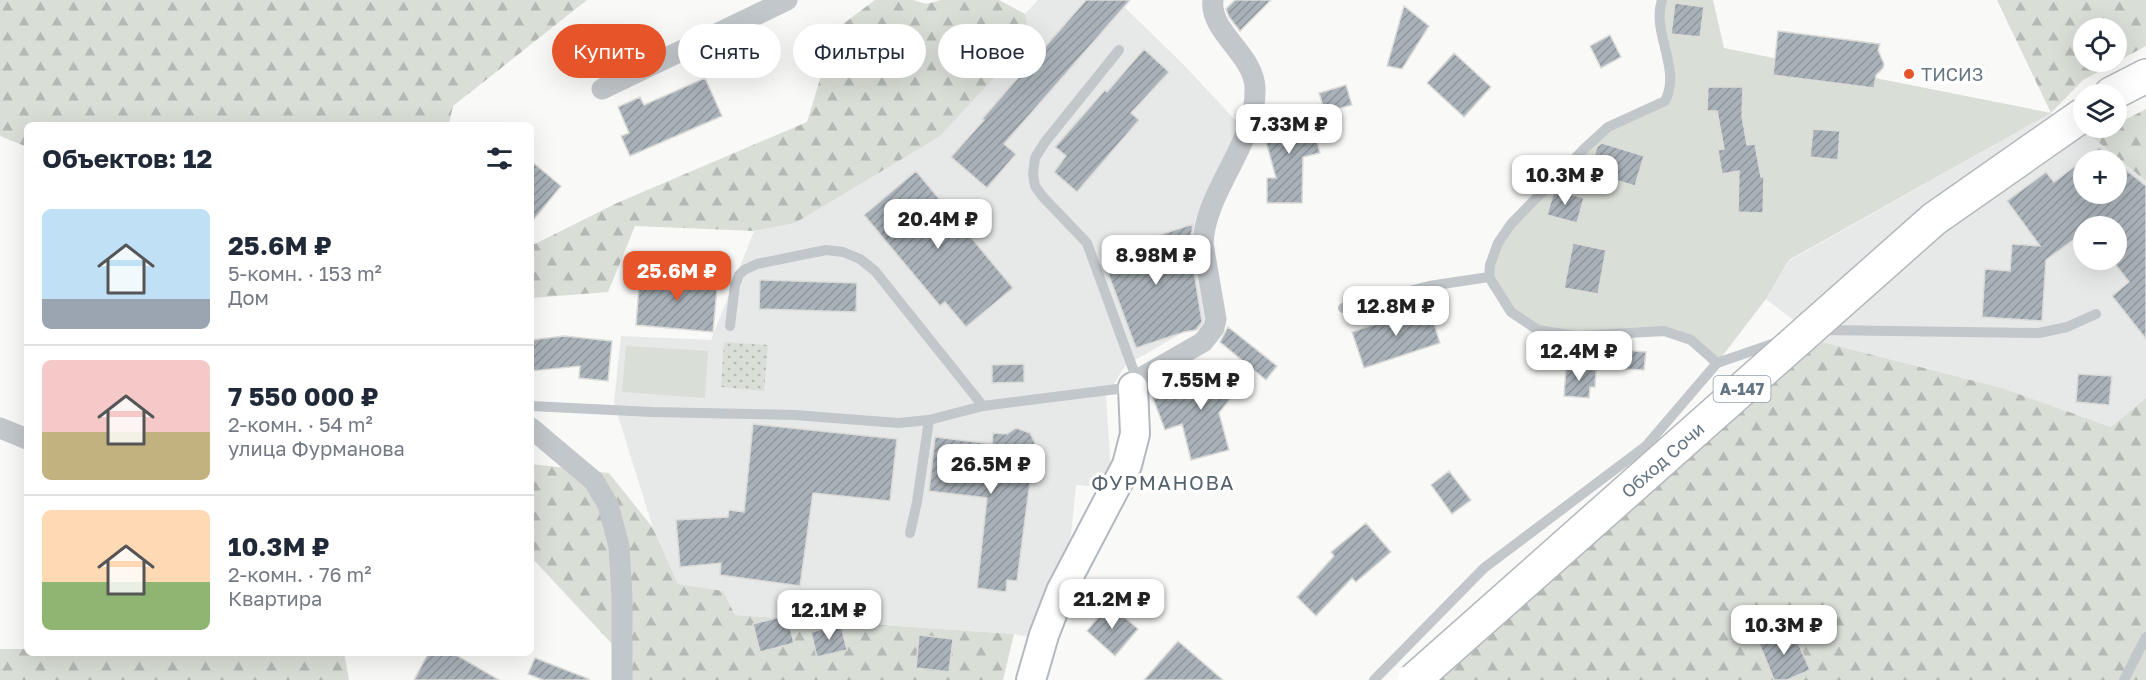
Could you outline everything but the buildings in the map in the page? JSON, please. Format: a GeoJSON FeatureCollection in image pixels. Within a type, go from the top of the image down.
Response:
{"type":"FeatureCollection","features":[{"type":"Feature","properties":{"kind":"highway"},"geometry":{"type":"LineString","coordinates":[[2127,86],[2146,76]]}},
{"type":"Feature","properties":{"kind":"highway","name":"Обход Сочи"},"geometry":{"type":"LineString","coordinates":[[1414,680],[1934,219],[2073,122]]}},
{"type":"Feature","properties":{"kind":"street"},"geometry":{"type":"LineString","coordinates":[[602,89],[787,0]]}},
{"type":"Feature","properties":{"kind":"street"},"geometry":{"type":"LineString","coordinates":[[1031,680],[1044,635],[1061,591],[1127,465],[1135,434],[1135,383],[1203,342],[1214,328],[1216,319],[1203,232],[1210,210],[1249,124],[1255,104],[1255,85],[1242,57],[1215,19],[1211,11],[1212,0]]}},
{"type":"Feature","properties":{"kind":"street"},"geometry":{"type":"LineString","coordinates":[[0,428],[24,438]]}},
{"type":"Feature","properties":{"kind":"street"},"geometry":{"type":"LineString","coordinates":[[534,431],[594,481],[608,505],[620,546],[621,680]]}},
{"type":"Feature","properties":{"kind":"lane"},"geometry":{"type":"LineString","coordinates":[[1662,0],[1658,15],[1659,30],[1669,69],[1668,95],[1665,101],[1608,127],[1584,149],[1511,224],[1498,243],[1490,265],[1489,277],[1511,312],[1538,330],[1576,336],[1664,331],[1691,340],[1717,363]]}},
{"type":"Feature","properties":{"kind":"lane"},"geometry":{"type":"LineString","coordinates":[[534,406],[652,412],[795,415],[898,423],[929,420],[983,406],[1135,383],[1087,243],[1043,197],[1035,186],[1033,174],[1035,158],[1045,141],[1119,50]]}},
{"type":"Feature","properties":{"kind":"lane"},"geometry":{"type":"LineString","coordinates":[[730,326],[735,285],[744,270],[757,264],[826,250],[843,252],[860,259],[875,271],[983,406]]}},
{"type":"Feature","properties":{"kind":"lane"},"geometry":{"type":"LineString","coordinates":[[1342,308],[1429,286],[1489,277]]}},
{"type":"Feature","properties":{"kind":"lane"},"geometry":{"type":"LineString","coordinates":[[1374,680],[1484,568],[1646,446],[1717,363],[1811,330],[2039,333],[2067,327],[2096,314]]}},
{"type":"Feature","properties":{"kind":"lane"},"geometry":{"type":"LineString","coordinates":[[910,533],[929,420]]}},
{"type":"Feature","properties":{"kind":"lane"},"geometry":{"type":"LineString","coordinates":[[2124,680],[2146,637]]}},
{"type":"Feature","properties":{"kind":"shaded area"},"geometry":{"type":"Polygon","coordinates":[[[1038,0],[1117,0],[1182,63],[1239,124],[1194,224],[1207,328],[1184,332],[1125,366],[1106,397],[1111,470],[1101,487],[1076,485],[1069,554],[1029,637],[1014,634],[735,615],[723,591],[678,584],[653,528],[614,403],[621,336],[711,340],[754,231],[795,223],[980,78],[1046,78],[1046,24],[1027,24],[1025,14],[1038,0]]]}},
{"type":"Feature","properties":{"kind":"shaded area"},"geometry":{"type":"Polygon","coordinates":[[[2051,113],[2073,126],[2073,138],[2093,138],[2108,150],[2073,150],[2073,204],[2127,204],[2127,165],[2146,181],[2146,398],[2111,427],[2002,388],[1822,342],[1766,299],[1789,261],[2051,113]]]}},
{"type":"Feature","properties":{"kind":"green space"},"geometry":{"type":"Polygon","coordinates":[[[0,0],[587,0],[557,24],[552,24],[552,28],[453,106],[449,122],[24,122],[24,146],[0,136],[0,0]]]}},
{"type":"Feature","properties":{"kind":"green space"},"geometry":{"type":"Polygon","coordinates":[[[875,0],[913,0],[926,4],[941,0],[999,0],[1025,14],[1027,24],[938,24],[938,78],[994,78],[940,136],[795,223],[754,231],[635,226],[608,292],[534,298],[534,244],[617,203],[807,122],[820,78],[926,78],[926,24],[843,24],[875,0]]]}},
{"type":"Feature","properties":{"kind":"green space"},"geometry":{"type":"Polygon","coordinates":[[[1662,0],[1713,0],[1724,48],[2051,113],[1789,260],[1766,299],[1717,363],[1678,334],[1558,334],[1511,312],[1489,277],[1498,243],[1608,127],[1668,95],[1662,0]]]}},
{"type":"Feature","properties":{"kind":"green space"},"geometry":{"type":"Polygon","coordinates":[[[1997,0],[2146,0],[2146,46],[2127,56],[2127,18],[2073,18],[2073,72],[2098,72],[2079,84],[2073,84],[2073,90],[2051,113],[1997,0]]]}},
{"type":"Feature","properties":{"kind":"green space"},"geometry":{"type":"Polygon","coordinates":[[[2146,109],[2146,181],[2127,165],[2127,150],[2108,150],[2093,138],[2127,138],[2127,119],[2146,109]]]}},
{"type":"Feature","properties":{"kind":"green space"},"geometry":{"type":"Polygon","coordinates":[[[724,342],[768,345],[764,391],[721,387],[724,342]]]}},
{"type":"Feature","properties":{"kind":"green space"},"geometry":{"type":"Polygon","coordinates":[[[1822,342],[2002,388],[2111,427],[2146,398],[2146,680],[1435,680],[1822,342]]]}},
{"type":"Feature","properties":{"kind":"green space"},"geometry":{"type":"Polygon","coordinates":[[[626,346],[708,351],[705,398],[622,392],[626,346]]]}},
{"type":"Feature","properties":{"kind":"green space"},"geometry":{"type":"Polygon","coordinates":[[[534,464],[609,473],[653,528],[678,584],[723,591],[735,615],[1014,634],[1003,680],[628,680],[627,660],[534,560],[534,464]]]}},
{"type":"Feature","properties":{"kind":"green space"},"geometry":{"type":"Polygon","coordinates":[[[0,649],[24,649],[24,656],[345,656],[349,680],[0,680],[0,649]]]}},
{"type":"Feature","properties":{"kind":"place","name":"ТИСИЗ"},"geometry":{"type":"Point","coordinates":[1909,74]}},
{"type":"Feature","properties":{"kind":"district","name":"ФУРМАНОВА"},"geometry":{"type":"Point","coordinates":[1163,482]}}]}
